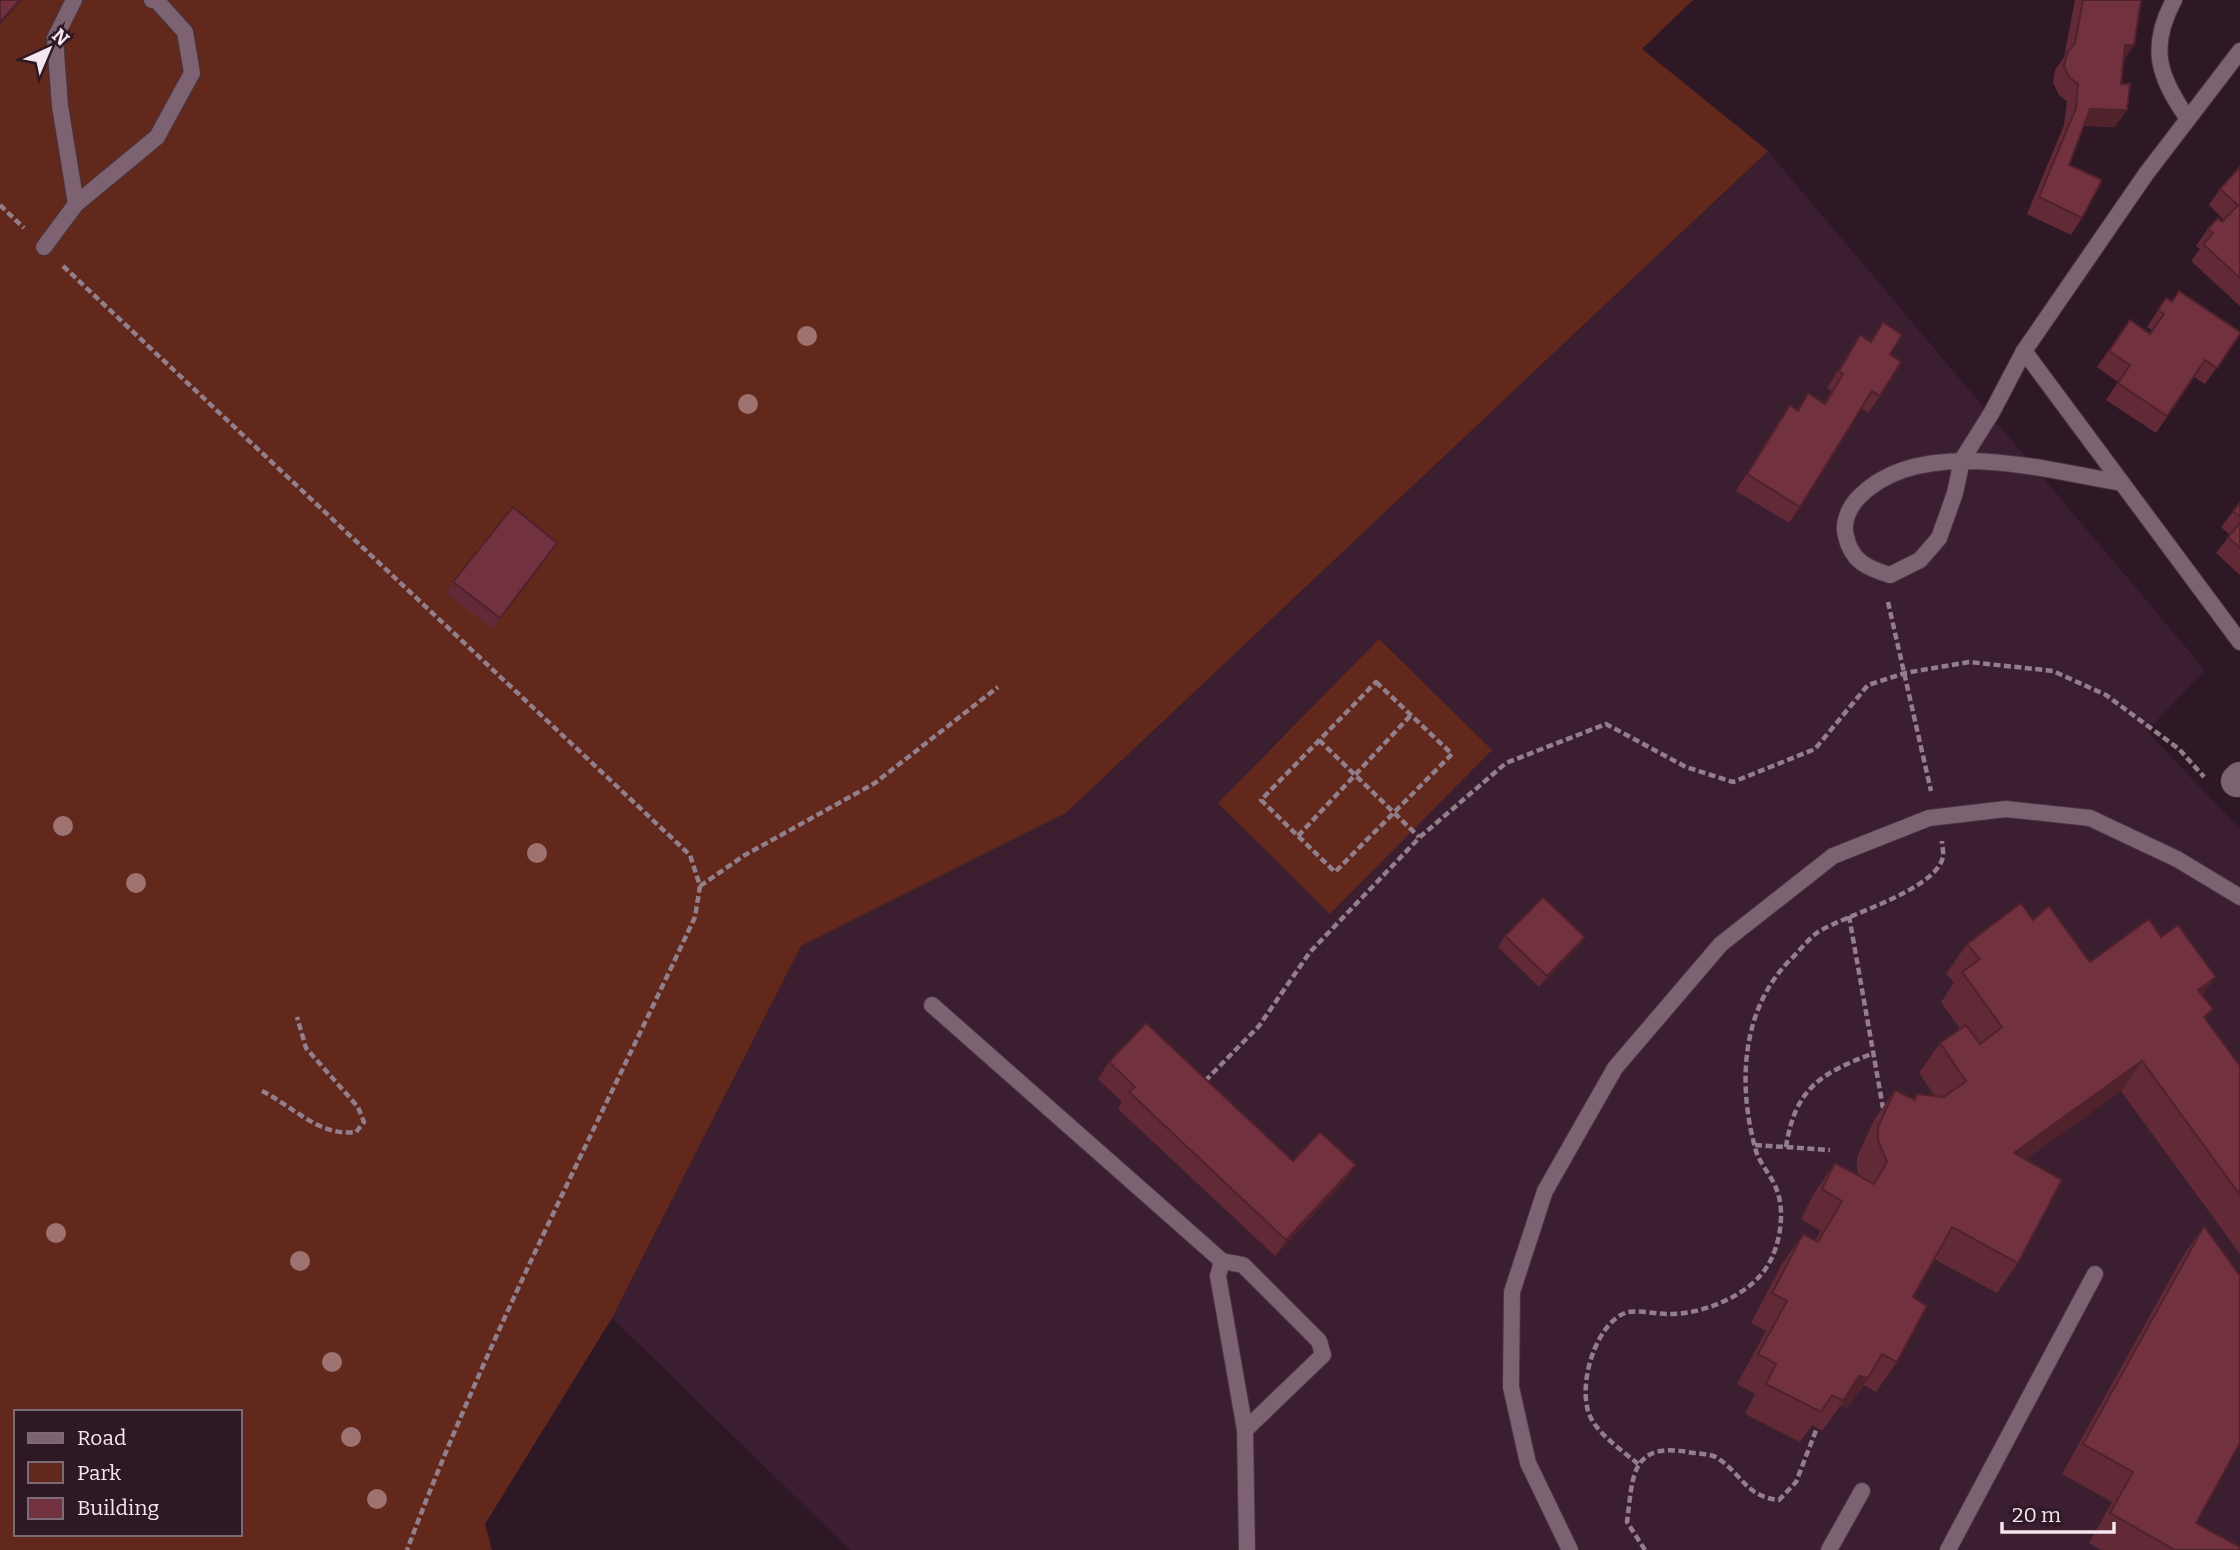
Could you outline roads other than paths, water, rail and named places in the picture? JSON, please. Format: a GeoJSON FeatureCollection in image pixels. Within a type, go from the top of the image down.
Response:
{"type":"FeatureCollection","features":[{"type":"Feature","properties":{"kind":"lane"},"geometry":{"type":"LineString","coordinates":[[74,0],[55,38],[60,106],[76,204]]}},
{"type":"Feature","properties":{"kind":"lane"},"geometry":{"type":"LineString","coordinates":[[44,247],[76,204],[157,137],[192,73],[185,32],[157,1],[152,0]]}},
{"type":"Feature","properties":{"kind":"lane"},"geometry":{"type":"LineString","coordinates":[[2174,0],[2162,21],[2158,62],[2168,90],[2188,120]]}},
{"type":"Feature","properties":{"kind":"lane"},"geometry":{"type":"LineString","coordinates":[[2122,483],[1962,460],[1897,471],[1872,484],[1854,502],[1843,526],[1849,552],[1868,569],[1890,575],[1920,560],[1939,538],[1955,493],[1962,460],[1992,412],[2024,351],[2240,51]]}},
{"type":"Feature","properties":{"kind":"lane"},"geometry":{"type":"LineString","coordinates":[[2024,351],[2240,642]]}},
{"type":"Feature","properties":{"kind":"lane"},"geometry":{"type":"LineString","coordinates":[[1570,1550],[1528,1463],[1511,1387],[1512,1292],[1545,1191],[1615,1068],[1720,944],[1833,856],[1928,818],[2006,809],[2090,818],[2177,859],[2240,897]]}},
{"type":"Feature","properties":{"kind":"lane"},"geometry":{"type":"LineString","coordinates":[[932,1004],[1222,1261],[1243,1265],[1319,1340],[1323,1355],[1245,1430]]}},
{"type":"Feature","properties":{"kind":"lane"},"geometry":{"type":"LineString","coordinates":[[1222,1261],[1219,1276],[1245,1430],[1247,1550]]}},
{"type":"Feature","properties":{"kind":"lane"},"geometry":{"type":"LineString","coordinates":[[1948,1550],[2095,1274]]}},
{"type":"Feature","properties":{"kind":"lane"},"geometry":{"type":"LineString","coordinates":[[1829,1550],[1862,1491]]}}]}
